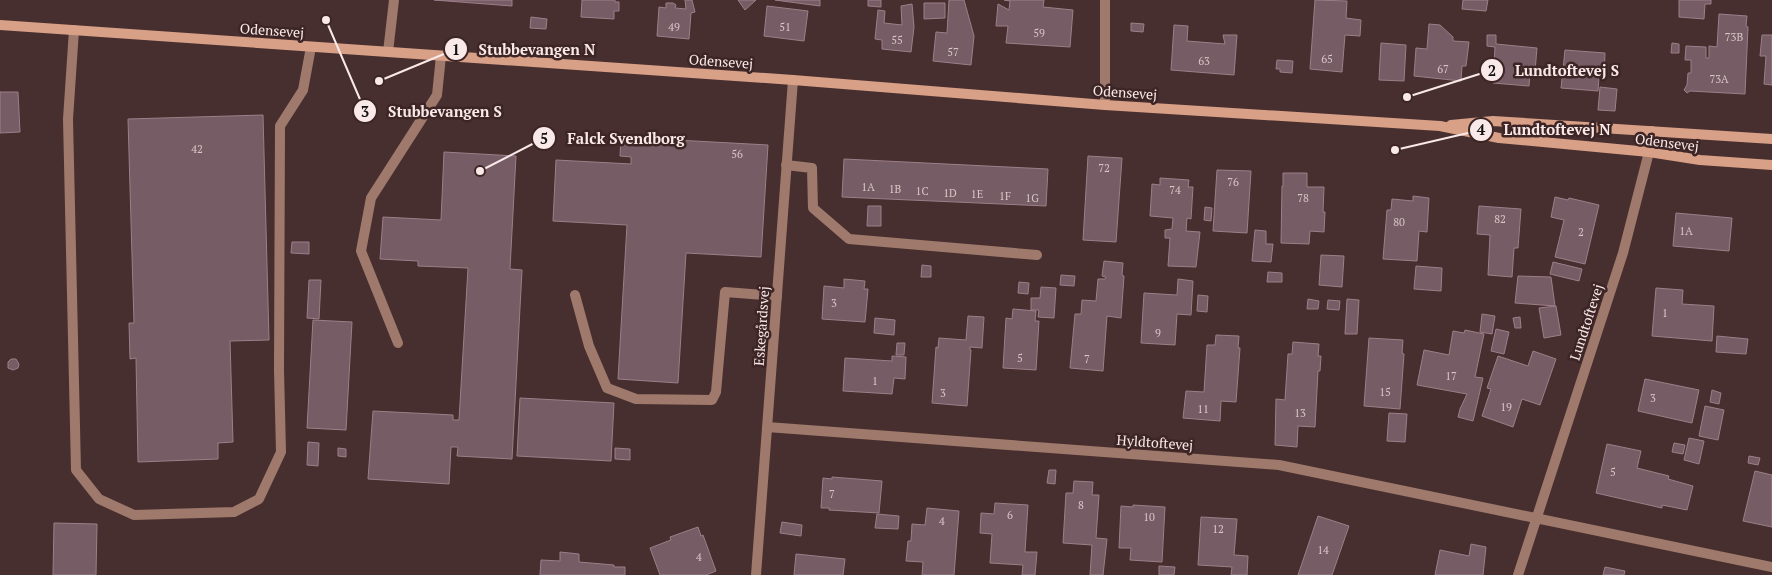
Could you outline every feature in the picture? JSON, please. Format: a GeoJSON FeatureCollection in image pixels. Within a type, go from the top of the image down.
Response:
{"type":"FeatureCollection","features":[{"type":"Feature","properties":{"kind":"street"},"geometry":{"type":"LineString","coordinates":[[388,52],[394,0]]}},
{"type":"Feature","properties":{"kind":"street"},"geometry":{"type":"LineString","coordinates":[[1105,0],[1105,104]]}},
{"type":"Feature","properties":{"kind":"street","name":"Odensevej"},"geometry":{"type":"LineString","coordinates":[[0,25],[1440,126],[1499,138],[1649,152],[1700,160],[1772,165]]}},
{"type":"Feature","properties":{"kind":"street"},"geometry":{"type":"LineString","coordinates":[[74,30],[68,119],[76,470],[99,499],[134,515],[234,512],[259,498],[281,452],[279,370],[280,126],[303,90],[311,47]]}},
{"type":"Feature","properties":{"kind":"street"},"geometry":{"type":"LineString","coordinates":[[398,343],[361,251],[371,198],[437,95],[441,56]]}},
{"type":"Feature","properties":{"kind":"street","name":"Eskegårdsvej"},"geometry":{"type":"LineString","coordinates":[[756,575],[793,80]]}},
{"type":"Feature","properties":{"kind":"street","name":"Odensevej"},"geometry":{"type":"LineString","coordinates":[[1440,126],[1493,121],[1772,140]]}},
{"type":"Feature","properties":{"kind":"street","name":"Lundtoftevej"},"geometry":{"type":"LineString","coordinates":[[1518,575],[1623,253],[1649,152],[1652,131]]}},
{"type":"Feature","properties":{"kind":"street"},"geometry":{"type":"LineString","coordinates":[[786,165],[812,168],[813,208],[849,239],[1036,255]]}},
{"type":"Feature","properties":{"kind":"street"},"geometry":{"type":"LineString","coordinates":[[575,296],[589,346],[607,388],[636,400],[712,400],[716,392],[725,292],[777,296]]}},
{"type":"Feature","properties":{"kind":"street","name":"Hyldtoftevej"},"geometry":{"type":"LineString","coordinates":[[767,427],[1279,465],[1536,518]]}},
{"type":"Feature","properties":{"kind":"street"},"geometry":{"type":"LineString","coordinates":[[1536,518],[1772,567]]}},
{"type":"Feature","properties":{"kind":"building"},"geometry":{"type":"Polygon","coordinates":[[[434,0],[512,0],[512,6],[434,0]]]}},
{"type":"Feature","properties":{"kind":"building"},"geometry":{"type":"Polygon","coordinates":[[[582,0],[615,0],[615,2],[619,2],[619,11],[614,11],[614,19],[581,17],[582,0]]]}},
{"type":"Feature","properties":{"kind":"building"},"geometry":{"type":"Polygon","coordinates":[[[685,0],[692,0],[695,12],[691,13],[689,39],[657,36],[659,7],[666,8],[666,3],[673,3],[676,5],[675,8],[686,9],[685,0]]]}},
{"type":"Feature","properties":{"kind":"building"},"geometry":{"type":"Polygon","coordinates":[[[738,0],[756,0],[745,10],[738,0]]]}},
{"type":"Feature","properties":{"kind":"building"},"geometry":{"type":"Polygon","coordinates":[[[775,0],[820,0],[820,6],[775,0]]]}},
{"type":"Feature","properties":{"kind":"building"},"geometry":{"type":"Polygon","coordinates":[[[868,0],[881,0],[881,7],[868,6],[868,0]]]}},
{"type":"Feature","properties":{"kind":"building"},"geometry":{"type":"Polygon","coordinates":[[[949,0],[964,0],[974,36],[971,65],[933,61],[936,32],[947,33],[949,0]]]}},
{"type":"Feature","properties":{"kind":"building"},"geometry":{"type":"Polygon","coordinates":[[[1004,0],[1044,0],[1043,7],[1073,10],[1070,47],[1006,43],[1008,26],[996,26],[998,4],[1009,10],[1010,1],[1004,0]]]}},
{"type":"Feature","properties":{"kind":"building"},"geometry":{"type":"Polygon","coordinates":[[[1315,0],[1347,1],[1346,18],[1361,20],[1360,36],[1345,35],[1342,72],[1310,69],[1315,0]]]}},
{"type":"Feature","properties":{"kind":"building"},"geometry":{"type":"Polygon","coordinates":[[[1463,0],[1488,0],[1486,11],[1462,9],[1463,0]]]}},
{"type":"Feature","properties":{"kind":"building"},"geometry":{"type":"Polygon","coordinates":[[[1679,0],[1711,0],[1711,4],[1705,4],[1704,19],[1679,17],[1679,0]]]}},
{"type":"Feature","properties":{"kind":"building"},"geometry":{"type":"Polygon","coordinates":[[[924,3],[945,3],[945,18],[924,19],[924,3]]]}},
{"type":"Feature","properties":{"kind":"building"},"geometry":{"type":"Polygon","coordinates":[[[912,4],[914,27],[911,52],[882,49],[882,40],[875,39],[878,10],[885,11],[884,23],[902,25],[901,6],[912,4]]]}},
{"type":"Feature","properties":{"kind":"building"},"geometry":{"type":"Polygon","coordinates":[[[767,6],[808,11],[804,41],[764,36],[767,6]]]}},
{"type":"Feature","properties":{"kind":"building"},"geometry":{"type":"Polygon","coordinates":[[[1719,14],[1747,16],[1745,94],[1690,91],[1687,93],[1684,90],[1687,85],[1688,73],[1691,73],[1691,60],[1685,60],[1686,46],[1706,47],[1706,58],[1709,58],[1709,46],[1717,47],[1719,14]]]}},
{"type":"Feature","properties":{"kind":"building"},"geometry":{"type":"Polygon","coordinates":[[[531,17],[547,19],[546,29],[530,28],[531,17]]]}},
{"type":"Feature","properties":{"kind":"building"},"geometry":{"type":"Polygon","coordinates":[[[1131,23],[1144,24],[1143,32],[1131,31],[1131,23]]]}},
{"type":"Feature","properties":{"kind":"building"},"geometry":{"type":"Polygon","coordinates":[[[1429,24],[1440,25],[1453,37],[1453,41],[1469,42],[1466,66],[1462,66],[1461,81],[1414,76],[1416,48],[1427,49],[1429,24]]]}},
{"type":"Feature","properties":{"kind":"building"},"geometry":{"type":"Polygon","coordinates":[[[1174,25],[1188,26],[1187,41],[1225,44],[1223,35],[1237,35],[1234,75],[1171,70],[1174,25]]]}},
{"type":"Feature","properties":{"kind":"building"},"geometry":{"type":"Polygon","coordinates":[[[1487,35],[1496,35],[1496,44],[1537,48],[1535,71],[1530,71],[1529,86],[1493,83],[1495,47],[1487,46],[1487,35]]]}},
{"type":"Feature","properties":{"kind":"building"},"geometry":{"type":"Polygon","coordinates":[[[1762,35],[1772,35],[1772,85],[1764,84],[1766,56],[1760,56],[1762,35]]]}},
{"type":"Feature","properties":{"kind":"building"},"geometry":{"type":"Polygon","coordinates":[[[1381,43],[1406,45],[1404,81],[1379,80],[1381,43]]]}},
{"type":"Feature","properties":{"kind":"building"},"geometry":{"type":"Polygon","coordinates":[[[1672,43],[1679,44],[1679,53],[1671,53],[1672,43]]]}},
{"type":"Feature","properties":{"kind":"building"},"geometry":{"type":"Polygon","coordinates":[[[1565,50],[1605,53],[1604,76],[1599,76],[1598,91],[1561,88],[1565,50]]]}},
{"type":"Feature","properties":{"kind":"building"},"geometry":{"type":"Polygon","coordinates":[[[1277,60],[1293,61],[1292,73],[1280,72],[1280,69],[1276,69],[1277,60]]]}},
{"type":"Feature","properties":{"kind":"building"},"geometry":{"type":"Polygon","coordinates":[[[1600,87],[1617,89],[1615,111],[1598,110],[1600,87]]]}},
{"type":"Feature","properties":{"kind":"building"},"geometry":{"type":"Polygon","coordinates":[[[0,92],[18,92],[20,132],[0,133],[0,92]]]}},
{"type":"Feature","properties":{"kind":"building"},"geometry":{"type":"Polygon","coordinates":[[[263,115],[269,340],[230,341],[233,442],[218,443],[218,459],[138,462],[136,358],[130,359],[129,323],[134,323],[128,119],[263,115]]]}},
{"type":"Feature","properties":{"kind":"building"},"geometry":{"type":"Polygon","coordinates":[[[621,137],[768,145],[761,257],[686,253],[678,383],[618,379],[627,225],[553,221],[556,160],[631,164],[631,157],[620,156],[621,137]]]}},
{"type":"Feature","properties":{"kind":"building"},"geometry":{"type":"Polygon","coordinates":[[[444,152],[516,156],[510,269],[522,270],[512,459],[457,456],[458,447],[451,447],[449,484],[368,479],[373,411],[453,415],[453,420],[459,420],[468,268],[418,266],[418,261],[380,259],[383,217],[441,220],[444,152]]]}},
{"type":"Feature","properties":{"kind":"building"},"geometry":{"type":"Polygon","coordinates":[[[1088,156],[1122,158],[1116,242],[1083,240],[1088,156]]]}},
{"type":"Feature","properties":{"kind":"building"},"geometry":{"type":"Polygon","coordinates":[[[844,159],[1048,169],[1046,206],[842,197],[844,159]]]}},
{"type":"Feature","properties":{"kind":"building"},"geometry":{"type":"Polygon","coordinates":[[[1217,170],[1251,171],[1247,233],[1213,231],[1217,170]]]}},
{"type":"Feature","properties":{"kind":"building"},"geometry":{"type":"Polygon","coordinates":[[[1283,173],[1307,173],[1307,187],[1324,187],[1324,232],[1310,231],[1309,244],[1281,243],[1283,173]]]}},
{"type":"Feature","properties":{"kind":"building"},"geometry":{"type":"Polygon","coordinates":[[[1160,178],[1189,180],[1188,187],[1193,187],[1191,219],[1187,218],[1186,231],[1200,232],[1196,267],[1168,266],[1170,238],[1165,238],[1165,230],[1172,229],[1173,218],[1150,216],[1152,184],[1160,185],[1160,178]]]}},
{"type":"Feature","properties":{"kind":"building"},"geometry":{"type":"Polygon","coordinates":[[[1413,196],[1429,198],[1427,232],[1419,231],[1417,261],[1383,259],[1387,210],[1391,210],[1392,199],[1413,201],[1413,196]]]}},
{"type":"Feature","properties":{"kind":"building"},"geometry":{"type":"Polygon","coordinates":[[[1555,197],[1568,200],[1569,198],[1599,205],[1585,264],[1555,257],[1564,220],[1551,217],[1555,197]]]}},
{"type":"Feature","properties":{"kind":"building"},"geometry":{"type":"Polygon","coordinates":[[[868,206],[881,206],[881,226],[867,226],[868,206]]]}},
{"type":"Feature","properties":{"kind":"building"},"geometry":{"type":"Polygon","coordinates":[[[1479,206],[1521,209],[1518,248],[1514,248],[1512,277],[1488,275],[1490,235],[1477,234],[1479,206]]]}},
{"type":"Feature","properties":{"kind":"building"},"geometry":{"type":"Polygon","coordinates":[[[1205,207],[1212,208],[1211,221],[1204,220],[1205,207]]]}},
{"type":"Feature","properties":{"kind":"building"},"geometry":{"type":"Polygon","coordinates":[[[1676,213],[1732,218],[1729,251],[1673,246],[1676,213]]]}},
{"type":"Feature","properties":{"kind":"building"},"geometry":{"type":"Polygon","coordinates":[[[1255,230],[1266,231],[1266,244],[1273,244],[1271,262],[1252,261],[1255,230]]]}},
{"type":"Feature","properties":{"kind":"building"},"geometry":{"type":"Polygon","coordinates":[[[292,242],[309,242],[309,254],[291,253],[292,242]]]}},
{"type":"Feature","properties":{"kind":"building"},"geometry":{"type":"Polygon","coordinates":[[[1321,255],[1344,256],[1342,287],[1319,285],[1321,255]]]}},
{"type":"Feature","properties":{"kind":"building"},"geometry":{"type":"Polygon","coordinates":[[[1104,261],[1123,263],[1121,318],[1107,316],[1103,371],[1070,368],[1075,314],[1081,314],[1082,300],[1096,301],[1098,279],[1105,279],[1106,277],[1102,276],[1104,261]]]}},
{"type":"Feature","properties":{"kind":"building"},"geometry":{"type":"Polygon","coordinates":[[[1553,262],[1582,269],[1579,281],[1550,274],[1553,262]]]}},
{"type":"Feature","properties":{"kind":"building"},"geometry":{"type":"Polygon","coordinates":[[[922,265],[931,266],[931,277],[921,277],[922,265]]]}},
{"type":"Feature","properties":{"kind":"building"},"geometry":{"type":"Polygon","coordinates":[[[1416,266],[1442,268],[1441,291],[1414,289],[1416,266]]]}},
{"type":"Feature","properties":{"kind":"building"},"geometry":{"type":"Polygon","coordinates":[[[1268,272],[1282,273],[1282,282],[1267,282],[1268,272]]]}},
{"type":"Feature","properties":{"kind":"building"},"geometry":{"type":"Polygon","coordinates":[[[1061,275],[1075,276],[1074,286],[1060,285],[1061,275]]]}},
{"type":"Feature","properties":{"kind":"building"},"geometry":{"type":"Polygon","coordinates":[[[1518,276],[1551,277],[1555,306],[1515,303],[1518,276]]]}},
{"type":"Feature","properties":{"kind":"building"},"geometry":{"type":"Polygon","coordinates":[[[844,279],[865,281],[864,289],[868,289],[865,322],[822,319],[824,286],[844,288],[844,279]]]}},
{"type":"Feature","properties":{"kind":"building"},"geometry":{"type":"Polygon","coordinates":[[[1178,279],[1193,281],[1191,315],[1177,314],[1175,345],[1141,343],[1144,293],[1177,295],[1178,279]]]}},
{"type":"Feature","properties":{"kind":"building"},"geometry":{"type":"Polygon","coordinates":[[[309,280],[321,280],[319,319],[307,318],[309,280]]]}},
{"type":"Feature","properties":{"kind":"building"},"geometry":{"type":"Polygon","coordinates":[[[1019,282],[1029,283],[1028,294],[1018,293],[1019,282]]]}},
{"type":"Feature","properties":{"kind":"building"},"geometry":{"type":"Polygon","coordinates":[[[1041,287],[1056,288],[1054,318],[1038,317],[1039,310],[1031,310],[1031,298],[1040,298],[1041,287]]]}},
{"type":"Feature","properties":{"kind":"building"},"geometry":{"type":"Polygon","coordinates":[[[1656,288],[1683,290],[1682,304],[1714,306],[1712,341],[1652,336],[1656,288]]]}},
{"type":"Feature","properties":{"kind":"building"},"geometry":{"type":"Polygon","coordinates":[[[1198,295],[1208,296],[1207,312],[1197,311],[1198,295]]]}},
{"type":"Feature","properties":{"kind":"building"},"geometry":{"type":"Polygon","coordinates":[[[1308,299],[1319,301],[1318,309],[1307,309],[1308,299]]]}},
{"type":"Feature","properties":{"kind":"building"},"geometry":{"type":"Polygon","coordinates":[[[1347,299],[1359,300],[1357,334],[1345,334],[1347,299]]]}},
{"type":"Feature","properties":{"kind":"building"},"geometry":{"type":"Polygon","coordinates":[[[1328,300],[1340,301],[1339,310],[1327,309],[1328,300]]]}},
{"type":"Feature","properties":{"kind":"building"},"geometry":{"type":"Polygon","coordinates":[[[1556,306],[1561,335],[1544,338],[1539,308],[1556,306]]]}},
{"type":"Feature","properties":{"kind":"building"},"geometry":{"type":"Polygon","coordinates":[[[1013,309],[1036,311],[1035,321],[1039,321],[1036,370],[1003,368],[1006,318],[1012,319],[1013,309]]]}},
{"type":"Feature","properties":{"kind":"building"},"geometry":{"type":"Polygon","coordinates":[[[1482,314],[1495,316],[1492,334],[1480,332],[1482,314]]]}},
{"type":"Feature","properties":{"kind":"building"},"geometry":{"type":"Polygon","coordinates":[[[968,316],[984,317],[982,348],[970,347],[967,406],[932,403],[936,347],[938,348],[939,338],[966,340],[968,316]]]}},
{"type":"Feature","properties":{"kind":"building"},"geometry":{"type":"Polygon","coordinates":[[[1520,317],[1521,328],[1515,328],[1513,318],[1520,317]]]}},
{"type":"Feature","properties":{"kind":"building"},"geometry":{"type":"Polygon","coordinates":[[[875,318],[895,320],[894,335],[874,333],[875,318]]]}},
{"type":"Feature","properties":{"kind":"building"},"geometry":{"type":"Polygon","coordinates":[[[313,320],[352,322],[346,430],[307,428],[313,320]]]}},
{"type":"Feature","properties":{"kind":"building"},"geometry":{"type":"Polygon","coordinates":[[[1496,329],[1509,332],[1504,354],[1491,351],[1496,329]]]}},
{"type":"Feature","properties":{"kind":"building"},"geometry":{"type":"Polygon","coordinates":[[[1465,330],[1484,334],[1475,377],[1483,378],[1473,421],[1458,417],[1467,394],[1417,385],[1424,350],[1449,355],[1453,331],[1464,333],[1465,330]]]}},
{"type":"Feature","properties":{"kind":"building"},"geometry":{"type":"Polygon","coordinates":[[[1216,335],[1239,336],[1238,348],[1240,348],[1236,402],[1221,401],[1220,421],[1183,418],[1186,391],[1204,392],[1207,345],[1215,345],[1216,335]]]}},
{"type":"Feature","properties":{"kind":"building"},"geometry":{"type":"Polygon","coordinates":[[[1717,336],[1748,339],[1746,354],[1716,352],[1717,336]]]}},
{"type":"Feature","properties":{"kind":"building"},"geometry":{"type":"Polygon","coordinates":[[[1369,338],[1403,340],[1402,353],[1404,354],[1400,409],[1364,406],[1369,338]]]}},
{"type":"Feature","properties":{"kind":"building"},"geometry":{"type":"Polygon","coordinates":[[[1293,342],[1319,344],[1318,356],[1321,356],[1320,371],[1318,371],[1315,427],[1298,426],[1297,447],[1275,445],[1276,399],[1285,400],[1288,354],[1292,354],[1293,342]]]}},
{"type":"Feature","properties":{"kind":"building"},"geometry":{"type":"Polygon","coordinates":[[[897,343],[905,343],[904,355],[896,355],[897,343]]]}},
{"type":"Feature","properties":{"kind":"building"},"geometry":{"type":"Polygon","coordinates":[[[1533,351],[1556,359],[1540,405],[1522,399],[1513,427],[1482,416],[1491,389],[1487,388],[1498,356],[1528,366],[1533,351]]]}},
{"type":"Feature","properties":{"kind":"building"},"geometry":{"type":"Polygon","coordinates":[[[892,356],[906,357],[905,379],[894,378],[892,394],[843,391],[845,358],[892,361],[892,356]]]}},
{"type":"Feature","properties":{"kind":"building"},"geometry":{"type":"Polygon","coordinates":[[[11,359],[16,359],[19,364],[18,368],[13,370],[8,368],[8,362],[11,359]]]}},
{"type":"Feature","properties":{"kind":"building"},"geometry":{"type":"Polygon","coordinates":[[[1645,379],[1699,390],[1692,423],[1638,411],[1645,379]]]}},
{"type":"Feature","properties":{"kind":"building"},"geometry":{"type":"Polygon","coordinates":[[[1712,390],[1721,393],[1719,404],[1710,402],[1712,390]]]}},
{"type":"Feature","properties":{"kind":"building"},"geometry":{"type":"Polygon","coordinates":[[[520,398],[614,403],[611,461],[517,456],[520,398]]]}},
{"type":"Feature","properties":{"kind":"building"},"geometry":{"type":"Polygon","coordinates":[[[1705,406],[1724,410],[1718,440],[1699,436],[1705,406]]]}},
{"type":"Feature","properties":{"kind":"building"},"geometry":{"type":"Polygon","coordinates":[[[1389,413],[1407,414],[1405,442],[1387,441],[1389,413]]]}},
{"type":"Feature","properties":{"kind":"building"},"geometry":{"type":"Polygon","coordinates":[[[1689,438],[1704,441],[1699,464],[1684,460],[1689,438]]]}},
{"type":"Feature","properties":{"kind":"building"},"geometry":{"type":"Polygon","coordinates":[[[308,442],[319,443],[318,466],[307,465],[308,442]]]}},
{"type":"Feature","properties":{"kind":"building"},"geometry":{"type":"Polygon","coordinates":[[[1674,443],[1685,445],[1683,454],[1672,452],[1674,443]]]}},
{"type":"Feature","properties":{"kind":"building"},"geometry":{"type":"Polygon","coordinates":[[[1607,444],[1641,451],[1637,468],[1669,476],[1668,479],[1693,486],[1687,510],[1662,505],[1662,508],[1596,493],[1607,444]]]}},
{"type":"Feature","properties":{"kind":"building"},"geometry":{"type":"Polygon","coordinates":[[[338,448],[346,449],[346,457],[338,456],[338,448]]]}},
{"type":"Feature","properties":{"kind":"building"},"geometry":{"type":"Polygon","coordinates":[[[615,448],[630,449],[630,460],[615,459],[615,448]]]}},
{"type":"Feature","properties":{"kind":"building"},"geometry":{"type":"Polygon","coordinates":[[[1749,456],[1760,458],[1758,465],[1748,463],[1749,456]]]}},
{"type":"Feature","properties":{"kind":"building"},"geometry":{"type":"Polygon","coordinates":[[[1049,470],[1056,470],[1055,484],[1047,483],[1049,470]]]}},
{"type":"Feature","properties":{"kind":"building"},"geometry":{"type":"Polygon","coordinates":[[[1755,471],[1772,475],[1772,527],[1743,521],[1755,471]]]}},
{"type":"Feature","properties":{"kind":"building"},"geometry":{"type":"Polygon","coordinates":[[[832,477],[882,481],[879,513],[821,508],[823,478],[832,479],[832,477]]]}},
{"type":"Feature","properties":{"kind":"building"},"geometry":{"type":"Polygon","coordinates":[[[1074,481],[1093,482],[1092,495],[1099,495],[1096,538],[1107,539],[1103,575],[1090,575],[1092,545],[1063,543],[1066,493],[1073,493],[1074,481]]]}},
{"type":"Feature","properties":{"kind":"building"},"geometry":{"type":"Polygon","coordinates":[[[995,503],[1028,505],[1025,552],[1037,552],[1035,575],[1022,575],[1023,565],[990,563],[992,534],[980,533],[981,513],[994,514],[995,503]]]}},
{"type":"Feature","properties":{"kind":"building"},"geometry":{"type":"Polygon","coordinates":[[[1133,505],[1165,507],[1162,562],[1130,560],[1131,548],[1119,548],[1121,506],[1133,507],[1133,505]]]}},
{"type":"Feature","properties":{"kind":"building"},"geometry":{"type":"Polygon","coordinates":[[[927,508],[959,511],[954,575],[922,575],[923,562],[906,561],[908,541],[911,541],[912,524],[925,525],[927,508]]]}},
{"type":"Feature","properties":{"kind":"building"},"geometry":{"type":"Polygon","coordinates":[[[877,514],[899,516],[898,529],[875,528],[877,514]]]}},
{"type":"Feature","properties":{"kind":"building"},"geometry":{"type":"Polygon","coordinates":[[[1318,516],[1349,526],[1332,575],[1298,575],[1318,516]]]}},
{"type":"Feature","properties":{"kind":"building"},"geometry":{"type":"Polygon","coordinates":[[[1201,517],[1237,519],[1234,555],[1248,556],[1247,575],[1231,575],[1232,567],[1198,565],[1201,517]]]}},
{"type":"Feature","properties":{"kind":"building"},"geometry":{"type":"Polygon","coordinates":[[[782,522],[802,525],[801,536],[780,533],[782,522]]]}},
{"type":"Feature","properties":{"kind":"building"},"geometry":{"type":"Polygon","coordinates":[[[54,523],[97,524],[96,575],[53,575],[54,523]]]}},
{"type":"Feature","properties":{"kind":"building"},"geometry":{"type":"Polygon","coordinates":[[[698,527],[701,536],[703,535],[716,571],[706,575],[660,575],[650,548],[671,540],[670,537],[698,527]]]}},
{"type":"Feature","properties":{"kind":"building"},"geometry":{"type":"Polygon","coordinates":[[[1471,544],[1486,547],[1483,575],[1435,575],[1440,550],[1469,556],[1471,544]]]}},
{"type":"Feature","properties":{"kind":"building"},"geometry":{"type":"Polygon","coordinates":[[[560,552],[579,554],[579,562],[625,567],[625,575],[540,575],[541,560],[560,561],[560,552]]]}},
{"type":"Feature","properties":{"kind":"building"},"geometry":{"type":"Polygon","coordinates":[[[796,554],[845,559],[843,575],[794,575],[796,554]]]}},
{"type":"Feature","properties":{"kind":"building"},"geometry":{"type":"Polygon","coordinates":[[[1159,566],[1175,567],[1174,575],[1159,575],[1159,566]]]}},
{"type":"Feature","properties":{"kind":"building"},"geometry":{"type":"Polygon","coordinates":[[[1605,567],[1625,571],[1624,575],[1603,575],[1605,567]]]}},
{"type":"Feature","properties":{"kind":"place","name":"Stubbevangen S"},"geometry":{"type":"Point","coordinates":[326,20]}},
{"type":"Feature","properties":{"kind":"place","name":"Stubbevangen N"},"geometry":{"type":"Point","coordinates":[379,81]}},
{"type":"Feature","properties":{"kind":"place","name":"Lundtoftevej S"},"geometry":{"type":"Point","coordinates":[1407,97]}},
{"type":"Feature","properties":{"kind":"place","name":"Lundtoftevej N"},"geometry":{"type":"Point","coordinates":[1395,150]}},
{"type":"Feature","properties":{"kind":"place","name":"Falck Svendborg"},"geometry":{"type":"Point","coordinates":[480,171]}}]}
